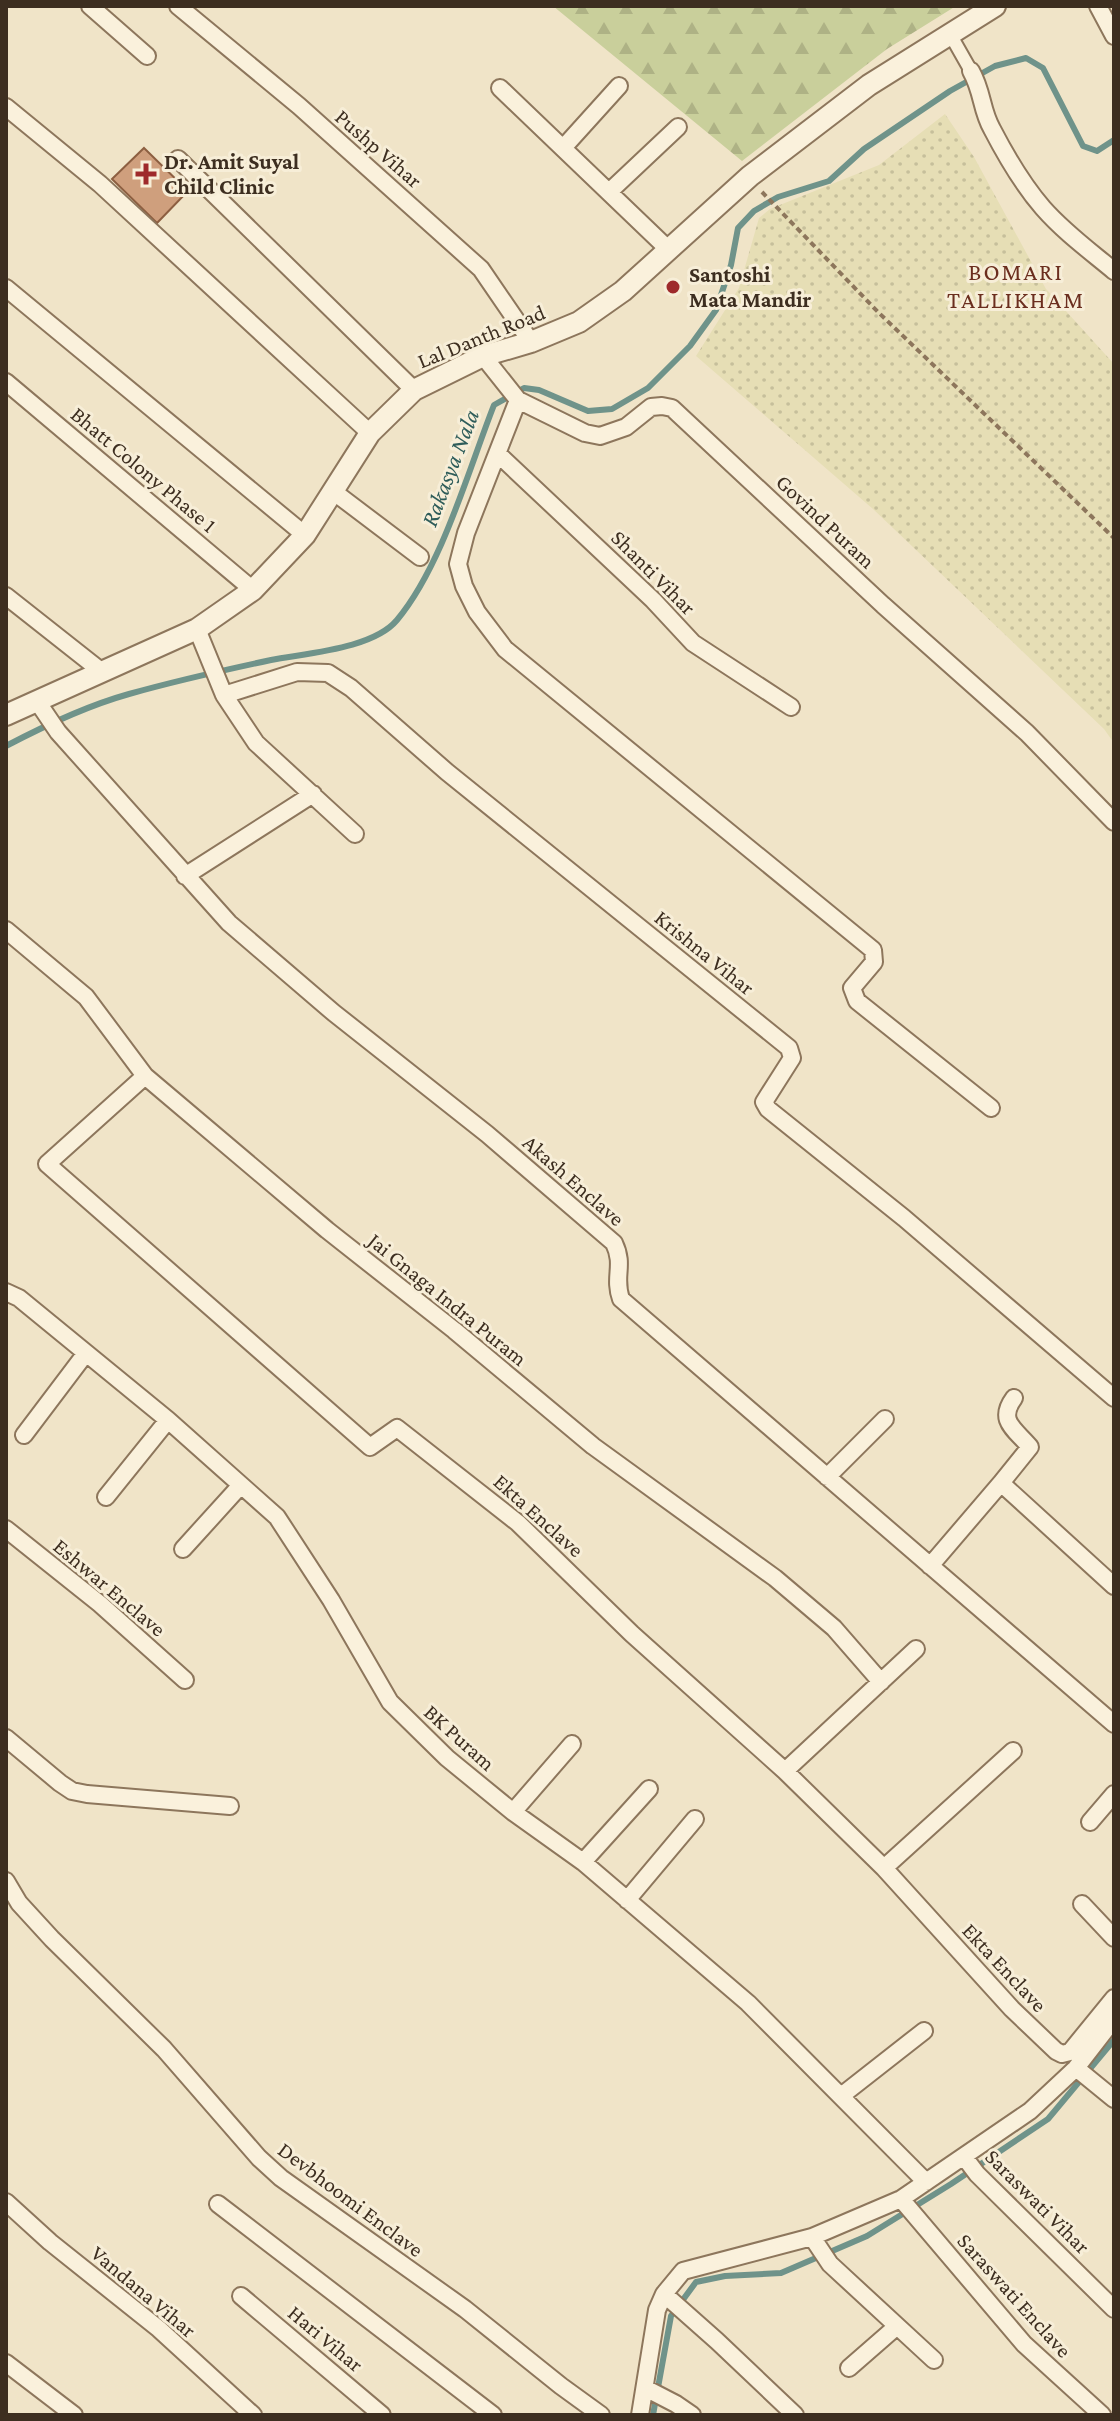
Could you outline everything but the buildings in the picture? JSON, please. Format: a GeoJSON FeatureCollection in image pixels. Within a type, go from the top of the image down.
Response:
{"type":"FeatureCollection","features":[{"type":"Feature","properties":{"kind":"street"},"geometry":{"type":"LineString","coordinates":[[90,6],[147,56]]}},
{"type":"Feature","properties":{"kind":"street","name":"Pushp Vihar"},"geometry":{"type":"LineString","coordinates":[[178,6],[299,106],[481,269],[531,342]]}},
{"type":"Feature","properties":{"kind":"street","name":"Lal Danth Road"},"geometry":{"type":"LineString","coordinates":[[6,715],[42,709],[101,671],[197,629],[253,590],[305,535],[370,433],[414,390],[483,356],[531,342],[579,322],[623,291],[750,176],[869,85],[995,6]]}},
{"type":"Feature","properties":{"kind":"street"},"geometry":{"type":"LineString","coordinates":[[1098,6],[1114,36]]}},
{"type":"Feature","properties":{"kind":"street"},"geometry":{"type":"LineString","coordinates":[[950,34],[981,89],[991,128],[1029,189],[1054,219],[1114,271]]}},
{"type":"Feature","properties":{"kind":"street"},"geometry":{"type":"LineString","coordinates":[[563,148],[619,86]]}},
{"type":"Feature","properties":{"kind":"street"},"geometry":{"type":"LineString","coordinates":[[500,88],[669,250]]}},
{"type":"Feature","properties":{"kind":"street"},"geometry":{"type":"LineString","coordinates":[[6,107],[100,184],[370,433]]}},
{"type":"Feature","properties":{"kind":"street"},"geometry":{"type":"LineString","coordinates":[[609,192],[678,127]]}},
{"type":"Feature","properties":{"kind":"street"},"geometry":{"type":"LineString","coordinates":[[178,159],[414,390]]}},
{"type":"Feature","properties":{"kind":"street"},"geometry":{"type":"LineString","coordinates":[[6,288],[305,535]]}},
{"type":"Feature","properties":{"kind":"street","name":"Govind Puram"},"geometry":{"type":"LineString","coordinates":[[483,356],[518,400],[585,433],[600,436],[626,427],[651,407],[672,408],[883,605],[1027,733],[1114,822]]}},
{"type":"Feature","properties":{"kind":"street","name":"Bhatt Colony Phase 1"},"geometry":{"type":"LineString","coordinates":[[6,382],[253,590]]}},
{"type":"Feature","properties":{"kind":"street"},"geometry":{"type":"LineString","coordinates":[[518,400],[466,533],[458,564],[464,586],[477,612],[505,649],[873,950],[874,962],[852,988],[857,1001],[991,1108]]}},
{"type":"Feature","properties":{"kind":"street","name":"Shanti Vihar"},"geometry":{"type":"LineString","coordinates":[[498,454],[653,600],[693,643],[791,707]]}},
{"type":"Feature","properties":{"kind":"street"},"geometry":{"type":"LineString","coordinates":[[334,492],[420,557]]}},
{"type":"Feature","properties":{"kind":"street"},"geometry":{"type":"LineString","coordinates":[[6,596],[101,671]]}},
{"type":"Feature","properties":{"kind":"street"},"geometry":{"type":"LineString","coordinates":[[197,629],[222,692],[256,743],[355,834]]}},
{"type":"Feature","properties":{"kind":"street","name":"Krishna Vihar"},"geometry":{"type":"LineString","coordinates":[[222,692],[297,672],[328,673],[351,688],[447,772],[789,1048],[792,1058],[764,1102],[768,1109],[904,1218],[1114,1398]]}},
{"type":"Feature","properties":{"kind":"street","name":"Akash Enclave"},"geometry":{"type":"LineString","coordinates":[[42,709],[58,732],[229,923],[334,1013],[487,1134],[614,1243],[620,1256],[617,1286],[621,1299],[1114,1724]]}},
{"type":"Feature","properties":{"kind":"street"},"geometry":{"type":"LineString","coordinates":[[185,876],[313,794]]}},
{"type":"Feature","properties":{"kind":"street","name":"Jai Gnaga Indra Puram"},"geometry":{"type":"LineString","coordinates":[[6,930],[86,997],[145,1076],[327,1230],[454,1330],[593,1446],[775,1578],[834,1628],[881,1682]]}},
{"type":"Feature","properties":{"kind":"street","name":"Ekta Enclave"},"geometry":{"type":"LineString","coordinates":[[145,1076],[47,1164],[370,1447],[397,1428],[529,1532],[632,1634],[785,1771],[884,1868],[1012,2009],[1114,2099]]}},
{"type":"Feature","properties":{"kind":"street","name":"BK Puram"},"geometry":{"type":"LineString","coordinates":[[6,1292],[19,1298],[168,1420],[277,1517],[331,1600],[390,1702],[447,1758],[513,1812],[583,1862],[748,2003],[926,2182]]}},
{"type":"Feature","properties":{"kind":"street"},"geometry":{"type":"LineString","coordinates":[[24,1435],[86,1353]]}},
{"type":"Feature","properties":{"kind":"street"},"geometry":{"type":"LineString","coordinates":[[930,1566],[1030,1447],[1006,1419],[1006,1410],[1014,1398]]}},
{"type":"Feature","properties":{"kind":"street"},"geometry":{"type":"LineString","coordinates":[[827,1477],[885,1419]]}},
{"type":"Feature","properties":{"kind":"street"},"geometry":{"type":"LineString","coordinates":[[106,1497],[168,1420]]}},
{"type":"Feature","properties":{"kind":"street"},"geometry":{"type":"LineString","coordinates":[[1001,1483],[1114,1586]]}},
{"type":"Feature","properties":{"kind":"street"},"geometry":{"type":"LineString","coordinates":[[183,1549],[241,1485]]}},
{"type":"Feature","properties":{"kind":"street","name":"Eshwar Enclave"},"geometry":{"type":"LineString","coordinates":[[6,1529],[100,1604],[185,1680]]}},
{"type":"Feature","properties":{"kind":"street"},"geometry":{"type":"LineString","coordinates":[[785,1771],[916,1649]]}},
{"type":"Feature","properties":{"kind":"street"},"geometry":{"type":"LineString","coordinates":[[6,1738],[72,1791],[230,1806]]}},
{"type":"Feature","properties":{"kind":"street"},"geometry":{"type":"LineString","coordinates":[[513,1812],[572,1744]]}},
{"type":"Feature","properties":{"kind":"street"},"geometry":{"type":"LineString","coordinates":[[884,1868],[1013,1751]]}},
{"type":"Feature","properties":{"kind":"street"},"geometry":{"type":"LineString","coordinates":[[583,1862],[649,1789]]}},
{"type":"Feature","properties":{"kind":"street"},"geometry":{"type":"LineString","coordinates":[[1090,1822],[1114,1794]]}},
{"type":"Feature","properties":{"kind":"street"},"geometry":{"type":"LineString","coordinates":[[627,1900],[695,1819]]}},
{"type":"Feature","properties":{"kind":"street","name":"Devbhoomi Enclave"},"geometry":{"type":"LineString","coordinates":[[6,1881],[19,1903],[52,1939],[164,2049],[259,2158],[281,2178],[465,2309],[601,2415]]}},
{"type":"Feature","properties":{"kind":"street"},"geometry":{"type":"LineString","coordinates":[[1082,1904],[1114,1938]]}},
{"type":"Feature","properties":{"kind":"street"},"geometry":{"type":"LineString","coordinates":[[1080,2068],[1114,1998]]}},
{"type":"Feature","properties":{"kind":"street"},"geometry":{"type":"LineString","coordinates":[[640,2415],[649,2390],[657,2310],[673,2302],[683,2271],[815,2243],[907,2207],[926,2182],[970,2165],[1080,2068],[1114,2019]]}},
{"type":"Feature","properties":{"kind":"street"},"geometry":{"type":"LineString","coordinates":[[841,2096],[924,2031]]}},
{"type":"Feature","properties":{"kind":"street","name":"Saraswati Vihar"},"geometry":{"type":"LineString","coordinates":[[970,2165],[1114,2309]]}},
{"type":"Feature","properties":{"kind":"street","name":"Vandana Vihar"},"geometry":{"type":"LineString","coordinates":[[6,2202],[50,2242],[159,2329],[253,2415]]}},
{"type":"Feature","properties":{"kind":"street"},"geometry":{"type":"LineString","coordinates":[[218,2204],[493,2415]]}},
{"type":"Feature","properties":{"kind":"street","name":"Saraswati Enclave"},"geometry":{"type":"LineString","coordinates":[[907,2207],[1024,2344],[1098,2414]]}},
{"type":"Feature","properties":{"kind":"street"},"geometry":{"type":"LineString","coordinates":[[815,2243],[830,2264],[934,2360]]}},
{"type":"Feature","properties":{"kind":"street","name":"Hari Vihar"},"geometry":{"type":"LineString","coordinates":[[241,2296],[382,2415]]}},
{"type":"Feature","properties":{"kind":"street"},"geometry":{"type":"LineString","coordinates":[[673,2302],[795,2415]]}},
{"type":"Feature","properties":{"kind":"street"},"geometry":{"type":"LineString","coordinates":[[849,2368],[896,2327]]}},
{"type":"Feature","properties":{"kind":"street"},"geometry":{"type":"LineString","coordinates":[[6,2363],[74,2415]]}},
{"type":"Feature","properties":{"kind":"street"},"geometry":{"type":"LineString","coordinates":[[649,2390],[692,2415]]}},
{"type":"Feature","properties":{"kind":"path"},"geometry":{"type":"LineString","coordinates":[[762,192],[879,313],[1114,538]]}},
{"type":"Feature","properties":{"kind":"shaded area"},"geometry":{"type":"Polygon","coordinates":[[[945,114],[974,157],[1046,289],[1114,364],[1114,743],[1104,729],[873,509],[696,356],[739,288],[759,218],[770,209],[879,165],[945,114]]]}},
{"type":"Feature","properties":{"kind":"green space"},"geometry":{"type":"Polygon","coordinates":[[[553,6],[956,6],[887,49],[742,161],[553,6]]]}},
{"type":"Feature","properties":{"kind":"waterway","name":"Rakasya Nala"},"geometry":{"type":"LineString","coordinates":[[6,746],[66,717],[113,699],[271,660],[356,644],[386,630],[413,598],[441,546],[494,405],[524,388],[539,390],[588,411],[612,409],[648,388],[690,346],[716,310],[731,265],[738,228],[754,211],[778,197],[829,181],[864,149],[950,91],[995,66],[1026,58],[1043,68],[1083,146],[1097,151],[1114,140]]}},
{"type":"Feature","properties":{"kind":"waterway"},"geometry":{"type":"LineString","coordinates":[[653,2415],[671,2316],[696,2282],[725,2276],[781,2273],[867,2236],[1048,2119],[1114,2040]]}},
{"type":"Feature","properties":{"kind":"place","name":"Dr. Amit Suyal Child Clinic"},"geometry":{"type":"Point","coordinates":[146,174]}},
{"type":"Feature","properties":{"kind":"place","name":"Santoshi Mata Mandir"},"geometry":{"type":"Point","coordinates":[673,287]}},
{"type":"Feature","properties":{"kind":"district","name":"BOMARI TALLIKHAM"},"geometry":{"type":"Point","coordinates":[1016,286]}}]}
